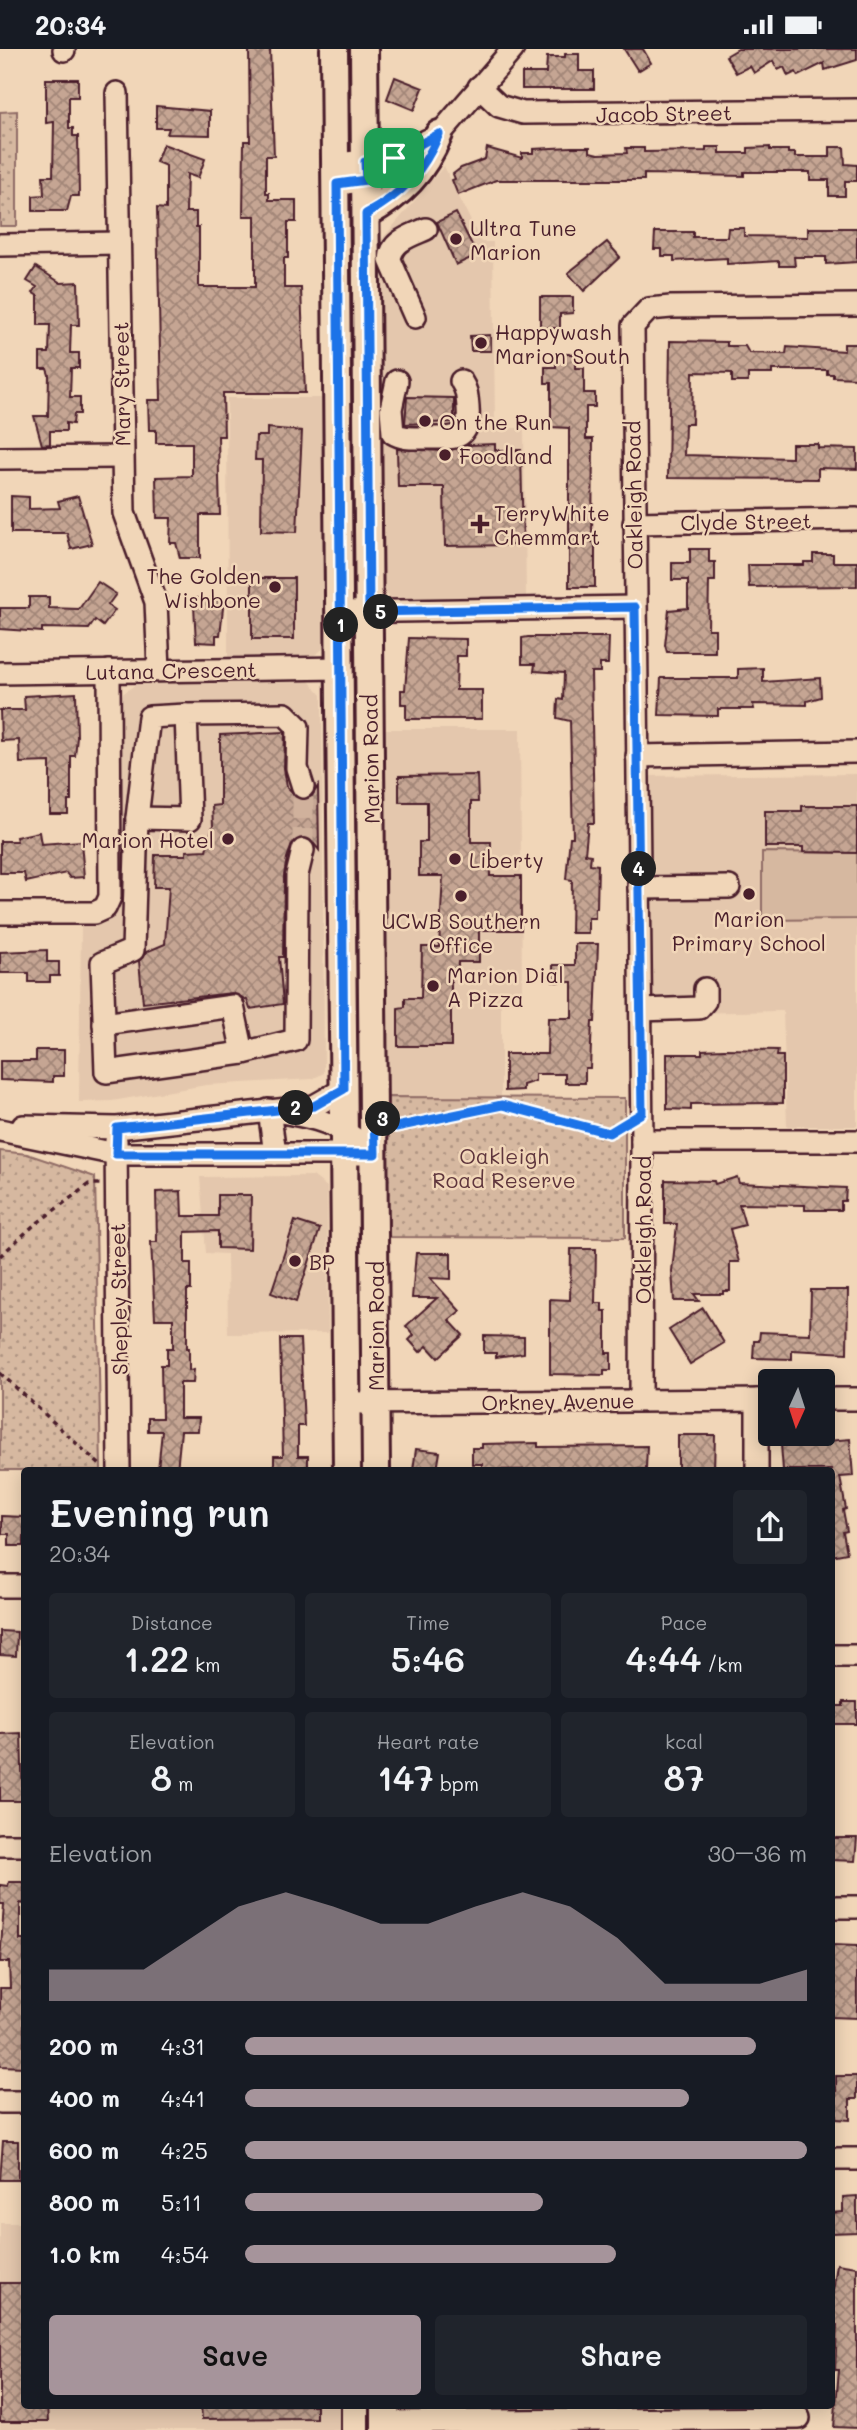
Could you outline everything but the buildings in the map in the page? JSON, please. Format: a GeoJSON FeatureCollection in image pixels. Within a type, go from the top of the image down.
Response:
{"type":"FeatureCollection","features":[{"type":"Feature","properties":{"kind":"main road","name":"Marion Road"},"geometry":{"type":"LineString","coordinates":[[334,49],[347,1467]]}},
{"type":"Feature","properties":{"kind":"main road","name":"Marion Road"},"geometry":{"type":"LineString","coordinates":[[364,49],[376,1467]]}},
{"type":"Feature","properties":{"kind":"main road"},"geometry":{"type":"LineString","coordinates":[[366,214],[401,193],[415,178],[428,159],[439,134]]}},
{"type":"Feature","properties":{"kind":"main road"},"geometry":{"type":"LineString","coordinates":[[355,2409],[355,2430]]}},
{"type":"Feature","properties":{"kind":"street"},"geometry":{"type":"LineString","coordinates":[[337,174],[366,171],[386,178],[413,165],[513,49]]}},
{"type":"Feature","properties":{"kind":"street","name":"Jacob Street"},"geometry":{"type":"LineString","coordinates":[[479,87],[499,106],[523,113],[857,110]]}},
{"type":"Feature","properties":{"kind":"street","name":"Mary Street"},"geometry":{"type":"LineString","coordinates":[[117,93],[124,513],[156,602],[159,670]]}},
{"type":"Feature","properties":{"kind":"street"},"geometry":{"type":"LineString","coordinates":[[415,317],[390,260],[390,252],[398,242],[426,229]]}},
{"type":"Feature","properties":{"kind":"street"},"geometry":{"type":"LineString","coordinates":[[0,245],[119,243]]}},
{"type":"Feature","properties":{"kind":"street","name":"Oakleigh Road"},"geometry":{"type":"LineString","coordinates":[[641,1400],[642,1113],[631,342],[633,326],[639,316],[649,309],[857,305]]}},
{"type":"Feature","properties":{"kind":"street"},"geometry":{"type":"LineString","coordinates":[[397,381],[391,409],[393,433],[401,438],[454,438],[464,432],[469,423],[467,390],[461,381]]}},
{"type":"Feature","properties":{"kind":"street"},"geometry":{"type":"LineString","coordinates":[[0,458],[122,457]]}},
{"type":"Feature","properties":{"kind":"street","name":"Clyde Street"},"geometry":{"type":"LineString","coordinates":[[634,523],[857,519]]}},
{"type":"Feature","properties":{"kind":"street"},"geometry":{"type":"LineString","coordinates":[[341,612],[635,607]]}},
{"type":"Feature","properties":{"kind":"street","name":"Lutana Crescent"},"geometry":{"type":"LineString","coordinates":[[0,673],[341,668]]}},
{"type":"Feature","properties":{"kind":"street"},"geometry":{"type":"LineString","coordinates":[[0,913],[94,913],[105,908],[110,897],[109,671]]}},
{"type":"Feature","properties":{"kind":"street"},"geometry":{"type":"LineString","coordinates":[[303,787],[297,768],[298,727],[285,714],[149,717],[138,818],[133,950],[102,963],[106,1072],[243,1053],[296,1040],[297,875],[303,850]]}},
{"type":"Feature","properties":{"kind":"street"},"geometry":{"type":"LineString","coordinates":[[138,818],[190,819],[186,715]]}},
{"type":"Feature","properties":{"kind":"street"},"geometry":{"type":"LineString","coordinates":[[637,756],[857,752]]}},
{"type":"Feature","properties":{"kind":"street"},"geometry":{"type":"LineString","coordinates":[[639,888],[729,887]]}},
{"type":"Feature","properties":{"kind":"street"},"geometry":{"type":"LineString","coordinates":[[641,1010],[699,1008],[705,1001],[705,989]]}},
{"type":"Feature","properties":{"kind":"street"},"geometry":{"type":"LineString","coordinates":[[104,1024],[233,1006],[243,1053]]}},
{"type":"Feature","properties":{"kind":"street"},"geometry":{"type":"LineString","coordinates":[[0,1128],[117,1128],[314,1106],[344,1089]]}},
{"type":"Feature","properties":{"kind":"street"},"geometry":{"type":"LineString","coordinates":[[269,1110],[307,1117],[345,1143],[375,1154]]}},
{"type":"Feature","properties":{"kind":"street"},"geometry":{"type":"LineString","coordinates":[[269,1110],[275,1154]]}},
{"type":"Feature","properties":{"kind":"street"},"geometry":{"type":"LineString","coordinates":[[0,1128],[116,1154],[275,1154],[345,1143]]}},
{"type":"Feature","properties":{"kind":"street","name":"Shepley Street"},"geometry":{"type":"LineString","coordinates":[[117,1128],[119,1467]]}},
{"type":"Feature","properties":{"kind":"street"},"geometry":{"type":"LineString","coordinates":[[642,1141],[857,1141]]}},
{"type":"Feature","properties":{"kind":"street"},"geometry":{"type":"LineString","coordinates":[[835,1399],[857,1399]]}},
{"type":"Feature","properties":{"kind":"street","name":"Orkney Avenue"},"geometry":{"type":"LineString","coordinates":[[347,1403],[758,1400]]}},
{"type":"Feature","properties":{"kind":"street"},"geometry":{"type":"LineString","coordinates":[[757,1467],[759,1446]]}},
{"type":"Feature","properties":{"kind":"street"},"geometry":{"type":"LineString","coordinates":[[0,1586],[21,1586]]}},
{"type":"Feature","properties":{"kind":"street"},"geometry":{"type":"LineString","coordinates":[[835,1656],[857,1656]]}},
{"type":"Feature","properties":{"kind":"street"},"geometry":{"type":"LineString","coordinates":[[0,1845],[21,1845]]}},
{"type":"Feature","properties":{"kind":"street"},"geometry":{"type":"LineString","coordinates":[[835,1907],[857,1907]]}},
{"type":"Feature","properties":{"kind":"street"},"geometry":{"type":"LineString","coordinates":[[0,2102],[21,2102]]}},
{"type":"Feature","properties":{"kind":"street"},"geometry":{"type":"LineString","coordinates":[[835,2159],[857,2159]]}},
{"type":"Feature","properties":{"kind":"street"},"geometry":{"type":"LineString","coordinates":[[385,2419],[562,2425],[799,2417]]}},
{"type":"Feature","properties":{"kind":"path"},"geometry":{"type":"LineString","coordinates":[[374,1113],[396,1127],[502,1105],[609,1133],[642,1113]]}},
{"type":"Feature","properties":{"kind":"path"},"geometry":{"type":"LineString","coordinates":[[0,1256],[32,1227],[89,1184],[117,1183]]}},
{"type":"Feature","properties":{"kind":"path"},"geometry":{"type":"LineString","coordinates":[[0,1373],[97,1465],[112,1467]]}},
{"type":"Feature","properties":{"kind":"shaded area"},"geometry":{"type":"Polygon","coordinates":[[[444,166],[481,242],[493,242],[495,428],[524,428],[526,597],[392,599],[378,587],[378,244],[444,166]]]}},
{"type":"Feature","properties":{"kind":"shaded area"},"geometry":{"type":"Polygon","coordinates":[[[227,398],[328,398],[328,645],[311,658],[228,658],[227,398]]]}},
{"type":"Feature","properties":{"kind":"shaded area"},"geometry":{"type":"Polygon","coordinates":[[[308,680],[322,695],[324,1073],[312,1079],[206,1085],[112,1101],[79,1102],[81,926],[101,925],[111,918],[118,904],[120,696],[140,681],[308,680]]]}},
{"type":"Feature","properties":{"kind":"shaded area"},"geometry":{"type":"Polygon","coordinates":[[[382,729],[520,729],[522,992],[501,992],[501,1098],[383,1097],[382,729]]]}},
{"type":"Feature","properties":{"kind":"shaded area","name":"Marion Primary School"},"geometry":{"type":"Polygon","coordinates":[[[857,774],[857,1126],[787,1126],[783,1011],[642,1014],[642,776],[857,774]]]}},
{"type":"Feature","properties":{"kind":"shaded area"},"geometry":{"type":"Polygon","coordinates":[[[313,1176],[327,1187],[328,1333],[228,1334],[227,1254],[206,1253],[200,1177],[313,1176]]]}},
{"type":"Feature","properties":{"kind":"shaded area"},"geometry":{"type":"Polygon","coordinates":[[[0,2223],[21,2223],[21,2409],[340,2409],[340,2430],[0,2430],[0,2223]]]}},
{"type":"Feature","properties":{"kind":"green space"},"geometry":{"type":"Polygon","coordinates":[[[17,111],[17,226],[0,226],[0,112],[17,111]]]}},
{"type":"Feature","properties":{"kind":"green space"},"geometry":{"type":"Polygon","coordinates":[[[762,852],[857,853],[857,919],[762,920],[762,852]]]}},
{"type":"Feature","properties":{"kind":"green space","name":"Oakleigh Road Reserve"},"geometry":{"type":"Polygon","coordinates":[[[383,1097],[625,1098],[625,1238],[383,1237],[383,1097]]]}},
{"type":"Feature","properties":{"kind":"green space"},"geometry":{"type":"Polygon","coordinates":[[[0,1151],[27,1154],[95,1177],[101,1467],[21,1467],[21,1470],[0,1470],[0,1151]]]}},
{"type":"Feature","properties":{"kind":"tunnel"},"geometry":{"type":"LineString","coordinates":[[303,787],[303,850]]}},
{"type":"Feature","properties":{"kind":"place","name":"Ultra Tune Marion"},"geometry":{"type":"Point","coordinates":[456,239]}},
{"type":"Feature","properties":{"kind":"place","name":"Happywash Marion South"},"geometry":{"type":"Point","coordinates":[481,343]}},
{"type":"Feature","properties":{"kind":"place","name":"On the Run"},"geometry":{"type":"Point","coordinates":[425,421]}},
{"type":"Feature","properties":{"kind":"place","name":"Foodland"},"geometry":{"type":"Point","coordinates":[445,455]}},
{"type":"Feature","properties":{"kind":"place","name":"TerryWhite Chemmart"},"geometry":{"type":"Point","coordinates":[480,524]}},
{"type":"Feature","properties":{"kind":"place","name":"The Golden Wishbone"},"geometry":{"type":"Point","coordinates":[275,587]}},
{"type":"Feature","properties":{"kind":"place","name":"Marion Hotel"},"geometry":{"type":"Point","coordinates":[228,839]}},
{"type":"Feature","properties":{"kind":"place","name":"Liberty"},"geometry":{"type":"Point","coordinates":[455,859]}},
{"type":"Feature","properties":{"kind":"place","name":"Marion Primary School"},"geometry":{"type":"Point","coordinates":[749,894]}},
{"type":"Feature","properties":{"kind":"place","name":"UCWB Southern Office"},"geometry":{"type":"Point","coordinates":[461,896]}},
{"type":"Feature","properties":{"kind":"place","name":"Marion Dial A Pizza"},"geometry":{"type":"Point","coordinates":[433,986]}},
{"type":"Feature","properties":{"kind":"place","name":"BP"},"geometry":{"type":"Point","coordinates":[295,1261]}},
{"type":"Feature","properties":{"kind":"route"},"geometry":{"type":"LineString","coordinates":[[439,134],[428,159],[415,178],[401,193],[366,214],[369,612],[635,607],[642,1113],[609,1133],[502,1105],[396,1127],[374,1113],[375,1154],[116,1154],[117,1128],[205,1116],[314,1106],[344,1089],[337,184],[366,180],[365,162],[394,158],[439,134]]}}]}
